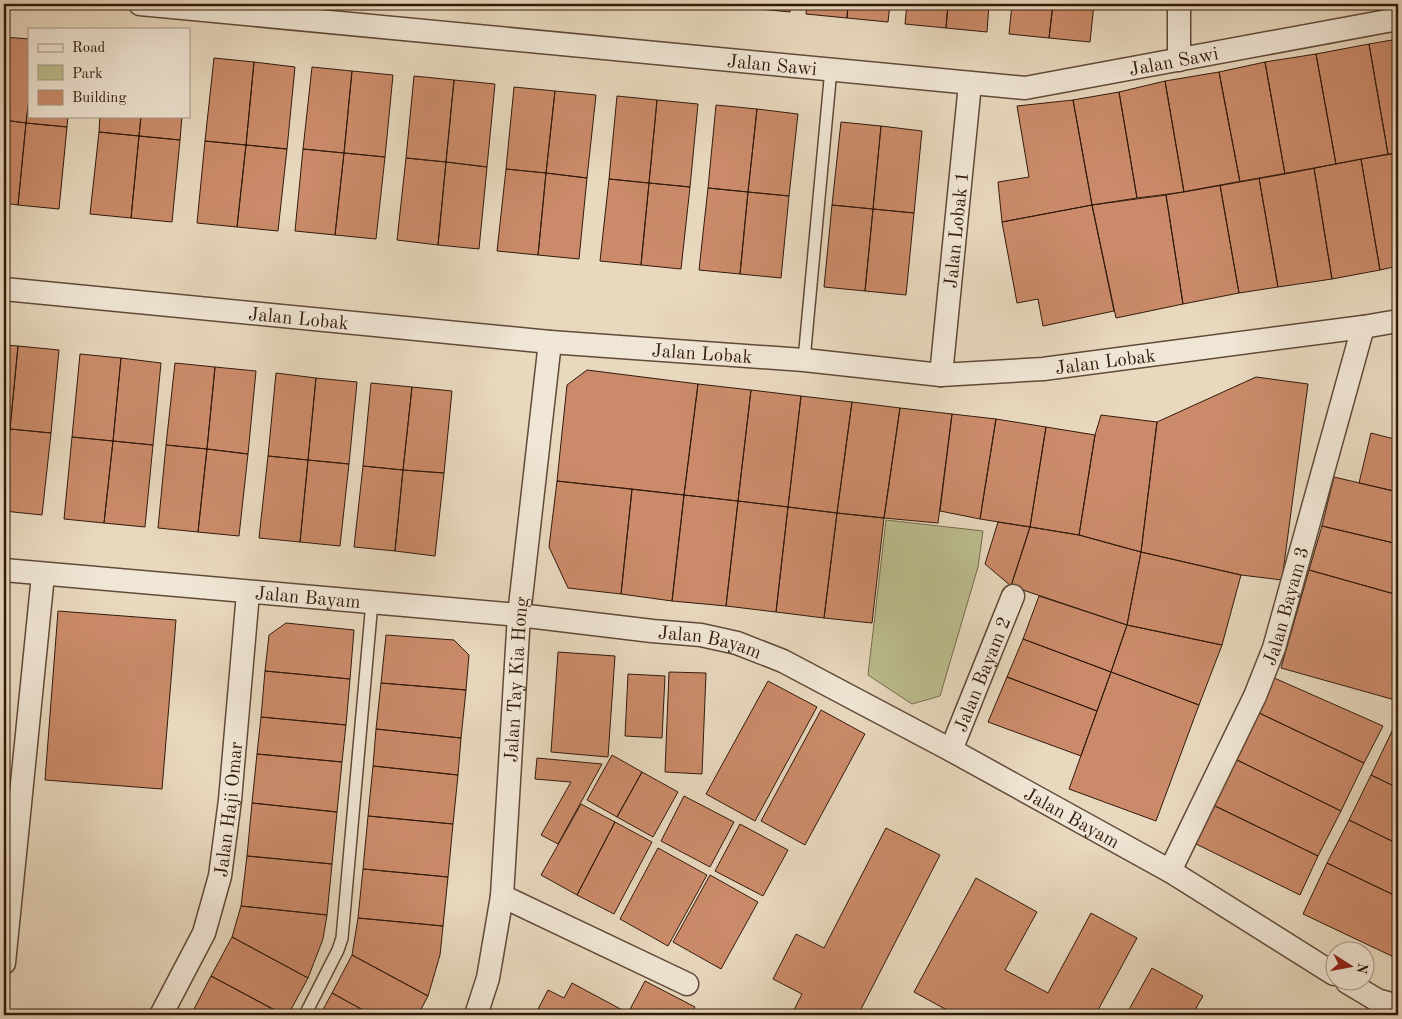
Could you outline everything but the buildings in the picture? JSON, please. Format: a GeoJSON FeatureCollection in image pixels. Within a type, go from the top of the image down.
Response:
{"type":"FeatureCollection","features":[{"type":"Feature","properties":{"kind":"street","name":"Jalan Sawi"},"geometry":{"type":"LineString","coordinates":[[140,4],[356,14],[831,69],[1025,88],[1178,60],[1394,14]]}},
{"type":"Feature","properties":{"kind":"street"},"geometry":{"type":"LineString","coordinates":[[1178,4],[1178,60]]}},
{"type":"Feature","properties":{"kind":"street","name":"Jalan Lobak 1"},"geometry":{"type":"LineString","coordinates":[[941,375],[970,84]]}},
{"type":"Feature","properties":{"kind":"street","name":"Jalan Lobak"},"geometry":{"type":"LineString","coordinates":[[4,289],[550,342],[804,360],[941,375],[1043,369],[1398,321]]}},
{"type":"Feature","properties":{"kind":"street","name":"Jalan Bayam 3"},"geometry":{"type":"LineString","coordinates":[[1170,871],[1255,696],[1274,648],[1363,327]]}},
{"type":"Feature","properties":{"kind":"street","name":"Jalan Tay Kia Hong"},"geometry":{"type":"LineString","coordinates":[[476,1015],[488,978],[502,896],[519,615],[550,342]]}},
{"type":"Feature","properties":{"kind":"street","name":"Jalan Bayam"},"geometry":{"type":"LineString","coordinates":[[4,570],[248,593],[519,615],[702,635],[737,643],[783,661],[951,750],[1170,871],[1324,968]]}},
{"type":"Feature","properties":{"kind":"street"},"geometry":{"type":"LineString","coordinates":[[4,963],[43,575]]}},
{"type":"Feature","properties":{"kind":"street","name":"Jalan Haji Omar"},"geometry":{"type":"LineString","coordinates":[[161,1015],[204,933],[220,876],[230,800],[248,593]]}},
{"type":"Feature","properties":{"kind":"street","name":"Jalan Bayam 2"},"geometry":{"type":"LineString","coordinates":[[951,750],[1014,596]]}},
{"type":"Feature","properties":{"kind":"street"},"geometry":{"type":"LineString","coordinates":[[502,896],[687,984]]}},
{"type":"Feature","properties":{"kind":"street"},"geometry":{"type":"LineString","coordinates":[[1364,992],[1377,1000],[1398,1006]]}},
{"type":"Feature","properties":{"kind":"lane"},"geometry":{"type":"LineString","coordinates":[[804,360],[831,69]]}},
{"type":"Feature","properties":{"kind":"lane"},"geometry":{"type":"LineString","coordinates":[[305,1015],[338,950],[342,938],[372,602]]}},
{"type":"Feature","properties":{"kind":"green space"},"geometry":{"type":"Polygon","coordinates":[[[886,520],[983,531],[978,567],[940,696],[912,704],[868,675],[886,520]]]}}]}
